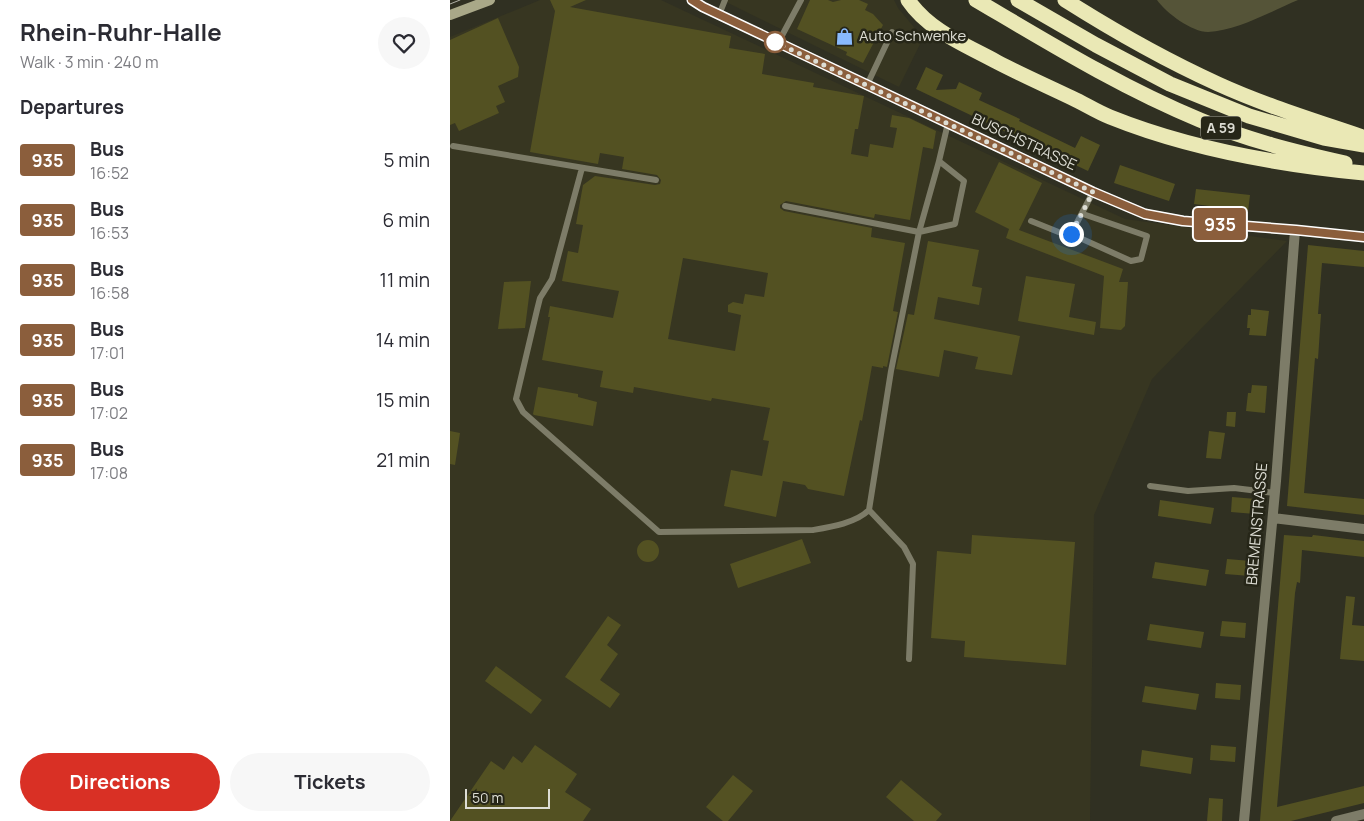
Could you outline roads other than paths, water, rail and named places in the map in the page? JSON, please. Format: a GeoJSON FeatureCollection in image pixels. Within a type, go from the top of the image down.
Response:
{"type":"FeatureCollection","features":[{"type":"Feature","properties":{"kind":"highway"},"geometry":{"type":"LineString","coordinates":[[908,0],[918,13],[933,26],[954,39],[1045,87],[1108,117],[1181,140],[1227,151],[1313,168],[1364,173]]}},
{"type":"Feature","properties":{"kind":"highway","name":"A 59"},"geometry":{"type":"LineString","coordinates":[[976,0],[1087,65],[1138,92],[1201,121],[1288,150],[1364,168]]}},
{"type":"Feature","properties":{"kind":"highway","name":"A 59"},"geometry":{"type":"LineString","coordinates":[[1018,0],[1096,45],[1170,84],[1249,116],[1324,138],[1364,145]]}},
{"type":"Feature","properties":{"kind":"highway"},"geometry":{"type":"LineString","coordinates":[[1065,0],[1154,53],[1218,85],[1364,138]]}},
{"type":"Feature","properties":{"kind":"main road"},"geometry":{"type":"LineString","coordinates":[[450,15],[490,0]]}},
{"type":"Feature","properties":{"kind":"street","name":"BUSCHSTRASSE"},"geometry":{"type":"LineString","coordinates":[[692,0],[719,15],[1093,192],[1145,214],[1183,221],[1364,237]]}},
{"type":"Feature","properties":{"kind":"street","name":"BREMENSTRASSE"},"geometry":{"type":"LineString","coordinates":[[1244,821],[1273,518],[1296,230]]}},
{"type":"Feature","properties":{"kind":"street"},"geometry":{"type":"LineString","coordinates":[[1273,518],[1364,529]]}},
{"type":"Feature","properties":{"kind":"street"},"geometry":{"type":"LineString","coordinates":[[1336,821],[1364,814]]}},
{"type":"Feature","properties":{"kind":"lane"},"geometry":{"type":"LineString","coordinates":[[719,15],[725,0]]}},
{"type":"Feature","properties":{"kind":"lane"},"geometry":{"type":"LineString","coordinates":[[778,43],[800,0]]}},
{"type":"Feature","properties":{"kind":"lane"},"geometry":{"type":"LineString","coordinates":[[867,85],[892,32]]}},
{"type":"Feature","properties":{"kind":"lane"},"geometry":{"type":"LineString","coordinates":[[582,168],[552,279],[538,304],[516,399],[523,412],[660,532],[813,530],[832,527],[863,515],[868,510],[891,371],[919,232],[940,161],[948,123]]}},
{"type":"Feature","properties":{"kind":"lane"},"geometry":{"type":"LineString","coordinates":[[453,146],[656,180]]}},
{"type":"Feature","properties":{"kind":"lane"},"geometry":{"type":"LineString","coordinates":[[785,206],[919,232],[955,224],[964,181],[940,161]]}},
{"type":"Feature","properties":{"kind":"lane"},"geometry":{"type":"LineString","coordinates":[[1071,234],[1093,192]]}},
{"type":"Feature","properties":{"kind":"lane"},"geometry":{"type":"LineString","coordinates":[[1031,221],[1066,235],[1071,234],[1131,261],[1141,259],[1147,236],[1082,214]]}},
{"type":"Feature","properties":{"kind":"lane"},"geometry":{"type":"LineString","coordinates":[[1150,486],[1188,491],[1234,488],[1275,493]]}},
{"type":"Feature","properties":{"kind":"lane"},"geometry":{"type":"LineString","coordinates":[[868,510],[904,547],[913,564],[909,659]]}},
{"type":"Feature","properties":{"kind":"tram line"},"geometry":{"type":"LineString","coordinates":[[450,4],[460,0]]}},
{"type":"Feature","properties":{"kind":"place","name":"Auto Schwenke"},"geometry":{"type":"Point","coordinates":[845,36]}}]}
